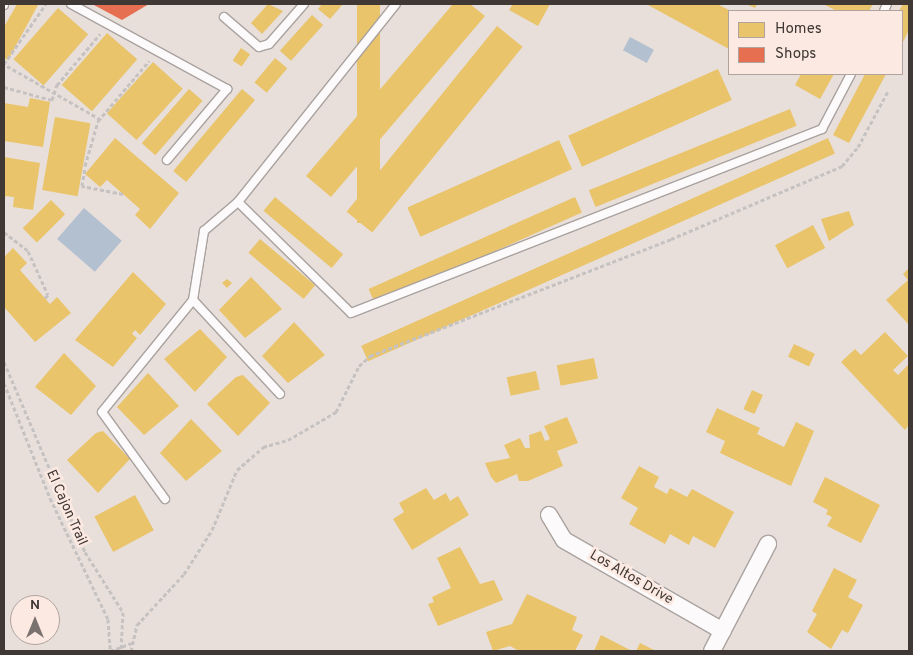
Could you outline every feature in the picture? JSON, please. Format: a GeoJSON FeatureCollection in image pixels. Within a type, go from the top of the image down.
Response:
{"type":"FeatureCollection","features":[{"type":"Feature","properties":{"kind":"street","name":"Los Altos Drive"},"geometry":{"type":"LineString","coordinates":[[549,515],[564,540],[723,631]]}},
{"type":"Feature","properties":{"kind":"street"},"geometry":{"type":"LineString","coordinates":[[712,651],[768,544]]}},
{"type":"Feature","properties":{"kind":"lane"},"geometry":{"type":"LineString","coordinates":[[71,4],[227,89],[167,160]]}},
{"type":"Feature","properties":{"kind":"lane"},"geometry":{"type":"LineString","coordinates":[[224,17],[259,47],[269,44],[304,4]]}},
{"type":"Feature","properties":{"kind":"lane"},"geometry":{"type":"LineString","coordinates":[[165,499],[102,412],[193,300],[204,231],[238,202],[396,4]]}},
{"type":"Feature","properties":{"kind":"lane"},"geometry":{"type":"LineString","coordinates":[[238,202],[348,311],[355,313],[822,129],[850,75]]}},
{"type":"Feature","properties":{"kind":"lane"},"geometry":{"type":"LineString","coordinates":[[193,300],[280,394]]}},
{"type":"Feature","properties":{"kind":"path"},"geometry":{"type":"LineString","coordinates":[[46,4],[5,65],[100,119]]}},
{"type":"Feature","properties":{"kind":"path"},"geometry":{"type":"LineString","coordinates":[[4,87],[52,100],[54,93],[108,24]]}},
{"type":"Feature","properties":{"kind":"path"},"geometry":{"type":"LineString","coordinates":[[123,194],[82,186],[100,119],[158,51]]}},
{"type":"Feature","properties":{"kind":"path"},"geometry":{"type":"LineString","coordinates":[[131,651],[137,625],[178,582],[212,530],[237,470],[247,457],[336,412],[359,366],[370,356],[671,240],[842,166],[858,147],[888,91]]}},
{"type":"Feature","properties":{"kind":"path"},"geometry":{"type":"LineString","coordinates":[[4,232],[28,251],[48,294],[45,298]]}},
{"type":"Feature","properties":{"kind":"path","name":"El Cajon Trail"},"geometry":{"type":"LineString","coordinates":[[4,362],[86,552],[123,612],[121,650]]}},
{"type":"Feature","properties":{"kind":"path","name":"El Cajon Trail"},"geometry":{"type":"LineString","coordinates":[[4,383],[50,498],[108,619],[110,651]]}},
{"type":"Feature","properties":{"kind":"path"},"geometry":{"type":"LineString","coordinates":[[110,651],[121,650],[132,642]]}},
{"type":"Feature","properties":{"kind":"water"},"geometry":{"type":"Polygon","coordinates":[[[630,37],[654,50],[647,63],[623,50],[630,37]]]}},
{"type":"Feature","properties":{"kind":"water"},"geometry":{"type":"Polygon","coordinates":[[[84,208],[122,241],[95,272],[57,239],[84,208]]]}},
{"type":"Feature","properties":{"kind":"building: Homes"},"geometry":{"type":"Polygon","coordinates":[[[17,4],[38,5],[8,60],[4,58],[4,27],[17,4]]]}},
{"type":"Feature","properties":{"kind":"building: Homes"},"geometry":{"type":"Polygon","coordinates":[[[268,4],[283,11],[262,34],[251,23],[268,4]]]}},
{"type":"Feature","properties":{"kind":"building: Homes"},"geometry":{"type":"Polygon","coordinates":[[[322,4],[343,4],[330,19],[318,9],[322,4]]]}},
{"type":"Feature","properties":{"kind":"building: Homes"},"geometry":{"type":"Polygon","coordinates":[[[357,4],[380,4],[380,223],[357,223],[357,4]]]}},
{"type":"Feature","properties":{"kind":"building: Homes"},"geometry":{"type":"Polygon","coordinates":[[[453,4],[470,4],[485,16],[331,197],[306,176],[453,4]]]}},
{"type":"Feature","properties":{"kind":"building: Homes"},"geometry":{"type":"Polygon","coordinates":[[[513,4],[550,4],[538,26],[509,10],[513,4]]]}},
{"type":"Feature","properties":{"kind":"building: Homes"},"geometry":{"type":"Polygon","coordinates":[[[646,4],[717,4],[729,10],[728,48],[646,4]]]}},
{"type":"Feature","properties":{"kind":"building: Homes"},"geometry":{"type":"Polygon","coordinates":[[[746,4],[757,4],[755,8],[746,4]]]}},
{"type":"Feature","properties":{"kind":"building: Homes"},"geometry":{"type":"Polygon","coordinates":[[[823,4],[873,4],[870,10],[835,10],[823,4]]]}},
{"type":"Feature","properties":{"kind":"building: Homes"},"geometry":{"type":"Polygon","coordinates":[[[903,4],[909,4],[909,30],[903,42],[903,10],[900,10],[903,4]]]}},
{"type":"Feature","properties":{"kind":"building: Homes"},"geometry":{"type":"Polygon","coordinates":[[[58,8],[88,34],[44,86],[13,59],[58,8]]]}},
{"type":"Feature","properties":{"kind":"building: Homes"},"geometry":{"type":"Polygon","coordinates":[[[312,15],[323,25],[291,61],[280,51],[312,15]]]}},
{"type":"Feature","properties":{"kind":"building: Homes"},"geometry":{"type":"Polygon","coordinates":[[[497,26],[523,47],[372,233],[347,212],[497,26]]]}},
{"type":"Feature","properties":{"kind":"building: Homes"},"geometry":{"type":"Polygon","coordinates":[[[107,33],[137,59],[92,111],[62,85],[107,33]]]}},
{"type":"Feature","properties":{"kind":"building: Homes"},"geometry":{"type":"Polygon","coordinates":[[[241,48],[250,54],[242,67],[233,60],[241,48]]]}},
{"type":"Feature","properties":{"kind":"building: Homes"},"geometry":{"type":"Polygon","coordinates":[[[275,58],[287,68],[267,93],[254,83],[275,58]]]}},
{"type":"Feature","properties":{"kind":"building: Homes"},"geometry":{"type":"Polygon","coordinates":[[[153,62],[183,89],[137,140],[107,113],[153,62]]]}},
{"type":"Feature","properties":{"kind":"building: Homes"},"geometry":{"type":"Polygon","coordinates":[[[718,69],[732,100],[582,167],[568,136],[718,69]]]}},
{"type":"Feature","properties":{"kind":"building: Homes"},"geometry":{"type":"Polygon","coordinates":[[[800,75],[833,75],[820,99],[795,85],[800,75]]]}},
{"type":"Feature","properties":{"kind":"building: Homes"},"geometry":{"type":"Polygon","coordinates":[[[864,75],[885,75],[849,143],[833,135],[864,75]]]}},
{"type":"Feature","properties":{"kind":"building: Homes"},"geometry":{"type":"Polygon","coordinates":[[[189,89],[203,101],[155,155],[142,143],[189,89]]]}},
{"type":"Feature","properties":{"kind":"building: Homes"},"geometry":{"type":"Polygon","coordinates":[[[242,89],[255,100],[186,182],[173,171],[242,89]]]}},
{"type":"Feature","properties":{"kind":"building: Homes"},"geometry":{"type":"Polygon","coordinates":[[[30,98],[50,102],[43,147],[4,141],[4,103],[28,107],[30,98]]]}},
{"type":"Feature","properties":{"kind":"building: Homes"},"geometry":{"type":"Polygon","coordinates":[[[790,109],[797,126],[596,207],[589,190],[790,109]]]}},
{"type":"Feature","properties":{"kind":"building: Homes"},"geometry":{"type":"Polygon","coordinates":[[[55,117],[90,123],[78,196],[42,190],[55,117]]]}},
{"type":"Feature","properties":{"kind":"building: Homes"},"geometry":{"type":"Polygon","coordinates":[[[115,138],[179,193],[150,229],[135,215],[140,209],[107,180],[100,187],[85,174],[115,138]]]}},
{"type":"Feature","properties":{"kind":"building: Homes"},"geometry":{"type":"Polygon","coordinates":[[[828,138],[835,154],[368,361],[361,346],[828,138]]]}},
{"type":"Feature","properties":{"kind":"building: Homes"},"geometry":{"type":"Polygon","coordinates":[[[559,140],[572,169],[420,237],[407,208],[559,140]]]}},
{"type":"Feature","properties":{"kind":"building: Homes"},"geometry":{"type":"Polygon","coordinates":[[[4,157],[40,163],[33,210],[13,207],[14,197],[4,196],[4,157]]]}},
{"type":"Feature","properties":{"kind":"building: Homes"},"geometry":{"type":"Polygon","coordinates":[[[275,197],[343,254],[332,268],[263,211],[275,197]]]}},
{"type":"Feature","properties":{"kind":"building: Homes"},"geometry":{"type":"Polygon","coordinates":[[[575,197],[582,213],[375,304],[369,289],[575,197]]]}},
{"type":"Feature","properties":{"kind":"building: Homes"},"geometry":{"type":"Polygon","coordinates":[[[51,200],[65,214],[37,242],[23,228],[51,200]]]}},
{"type":"Feature","properties":{"kind":"building: Homes"},"geometry":{"type":"Polygon","coordinates":[[[849,211],[854,225],[829,241],[821,219],[849,211]]]}},
{"type":"Feature","properties":{"kind":"building: Homes"},"geometry":{"type":"Polygon","coordinates":[[[813,225],[825,248],[787,268],[775,245],[813,225]]]}},
{"type":"Feature","properties":{"kind":"building: Homes"},"geometry":{"type":"Polygon","coordinates":[[[260,239],[315,285],[304,299],[248,253],[260,239]]]}},
{"type":"Feature","properties":{"kind":"building: Homes"},"geometry":{"type":"Polygon","coordinates":[[[13,248],[27,263],[20,270],[50,304],[57,297],[71,313],[35,342],[4,307],[4,257],[13,248]]]}},
{"type":"Feature","properties":{"kind":"building: Homes"},"geometry":{"type":"Polygon","coordinates":[[[909,268],[909,325],[886,300],[908,280],[903,274],[909,268]]]}},
{"type":"Feature","properties":{"kind":"building: Homes"},"geometry":{"type":"Polygon","coordinates":[[[133,272],[166,304],[140,335],[135,330],[132,334],[137,338],[113,367],[75,340],[133,272]]]}},
{"type":"Feature","properties":{"kind":"building: Homes"},"geometry":{"type":"Polygon","coordinates":[[[251,277],[282,309],[245,338],[219,310],[251,277]]]}},
{"type":"Feature","properties":{"kind":"building: Homes"},"geometry":{"type":"Polygon","coordinates":[[[227,279],[232,283],[227,288],[222,283],[227,279]]]}},
{"type":"Feature","properties":{"kind":"building: Homes"},"geometry":{"type":"Polygon","coordinates":[[[294,322],[325,355],[288,383],[262,356],[294,322]]]}},
{"type":"Feature","properties":{"kind":"building: Homes"},"geometry":{"type":"Polygon","coordinates":[[[200,329],[227,357],[195,392],[164,359],[200,329]]]}},
{"type":"Feature","properties":{"kind":"building: Homes"},"geometry":{"type":"Polygon","coordinates":[[[885,332],[908,356],[893,370],[898,375],[909,364],[909,425],[905,430],[841,362],[855,349],[861,355],[885,332]]]}},
{"type":"Feature","properties":{"kind":"building: Homes"},"geometry":{"type":"Polygon","coordinates":[[[794,344],[815,354],[809,366],[788,357],[794,344]]]}},
{"type":"Feature","properties":{"kind":"building: Homes"},"geometry":{"type":"Polygon","coordinates":[[[64,353],[96,386],[71,415],[35,387],[64,353]]]}},
{"type":"Feature","properties":{"kind":"building: Homes"},"geometry":{"type":"Polygon","coordinates":[[[594,358],[598,379],[561,386],[557,365],[594,358]]]}},
{"type":"Feature","properties":{"kind":"building: Homes"},"geometry":{"type":"Polygon","coordinates":[[[536,371],[540,390],[511,396],[507,377],[536,371]]]}},
{"type":"Feature","properties":{"kind":"building: Homes"},"geometry":{"type":"Polygon","coordinates":[[[148,373],[179,406],[144,435],[117,407],[148,373]]]}},
{"type":"Feature","properties":{"kind":"building: Homes"},"geometry":{"type":"Polygon","coordinates":[[[243,375],[270,403],[238,436],[207,404],[236,377],[243,375]]]}},
{"type":"Feature","properties":{"kind":"building: Homes"},"geometry":{"type":"Polygon","coordinates":[[[752,390],[763,395],[754,414],[743,409],[752,390]]]}},
{"type":"Feature","properties":{"kind":"building: Homes"},"geometry":{"type":"Polygon","coordinates":[[[717,408],[760,428],[757,434],[784,447],[796,422],[814,431],[791,486],[720,453],[725,441],[706,432],[717,408]]]}},
{"type":"Feature","properties":{"kind":"building: Homes"},"geometry":{"type":"Polygon","coordinates":[[[567,417],[578,443],[557,451],[563,466],[528,481],[519,481],[517,474],[496,483],[485,463],[510,458],[504,445],[520,438],[525,448],[530,448],[529,435],[541,431],[545,441],[550,439],[544,426],[567,417]]]}},
{"type":"Feature","properties":{"kind":"building: Homes"},"geometry":{"type":"Polygon","coordinates":[[[191,419],[222,451],[186,481],[160,453],[191,419]]]}},
{"type":"Feature","properties":{"kind":"building: Homes"},"geometry":{"type":"Polygon","coordinates":[[[103,431],[130,459],[98,493],[67,460],[96,433],[103,431]]]}},
{"type":"Feature","properties":{"kind":"building: Homes"},"geometry":{"type":"Polygon","coordinates":[[[639,466],[659,477],[654,487],[667,494],[670,488],[687,497],[692,489],[734,512],[715,548],[693,536],[689,545],[670,534],[665,544],[629,524],[638,508],[621,498],[639,466]]]}},
{"type":"Feature","properties":{"kind":"building: Homes"},"geometry":{"type":"Polygon","coordinates":[[[825,477],[880,505],[861,543],[827,526],[832,517],[826,514],[828,510],[813,502],[825,477]]]}},
{"type":"Feature","properties":{"kind":"building: Homes"},"geometry":{"type":"Polygon","coordinates":[[[426,488],[434,500],[446,493],[450,501],[458,496],[469,515],[412,550],[393,519],[404,512],[399,503],[426,488]]]}},
{"type":"Feature","properties":{"kind":"building: Homes"},"geometry":{"type":"Polygon","coordinates":[[[135,495],[154,530],[113,552],[94,517],[135,495]]]}},
{"type":"Feature","properties":{"kind":"building: Homes"},"geometry":{"type":"Polygon","coordinates":[[[460,547],[480,584],[494,580],[503,600],[438,626],[428,604],[434,602],[432,597],[451,588],[437,558],[460,547]]]}},
{"type":"Feature","properties":{"kind":"building: Homes"},"geometry":{"type":"Polygon","coordinates":[[[834,568],[857,580],[848,597],[863,605],[848,633],[842,630],[831,649],[807,632],[817,614],[812,611],[834,568]]]}},
{"type":"Feature","properties":{"kind":"building: Homes"},"geometry":{"type":"Polygon","coordinates":[[[527,594],[577,617],[572,630],[583,635],[575,651],[519,651],[510,646],[493,651],[486,632],[512,624],[527,594]]]}},
{"type":"Feature","properties":{"kind":"building: Homes"},"geometry":{"type":"Polygon","coordinates":[[[601,635],[632,651],[594,651],[601,635]]]}},
{"type":"Feature","properties":{"kind":"building: Homes"},"geometry":{"type":"Polygon","coordinates":[[[640,643],[656,651],[636,651],[640,643]]]}},
{"type":"Feature","properties":{"kind":"building: Shops"},"geometry":{"type":"Polygon","coordinates":[[[92,4],[149,4],[122,20],[92,4]]]}}]}
